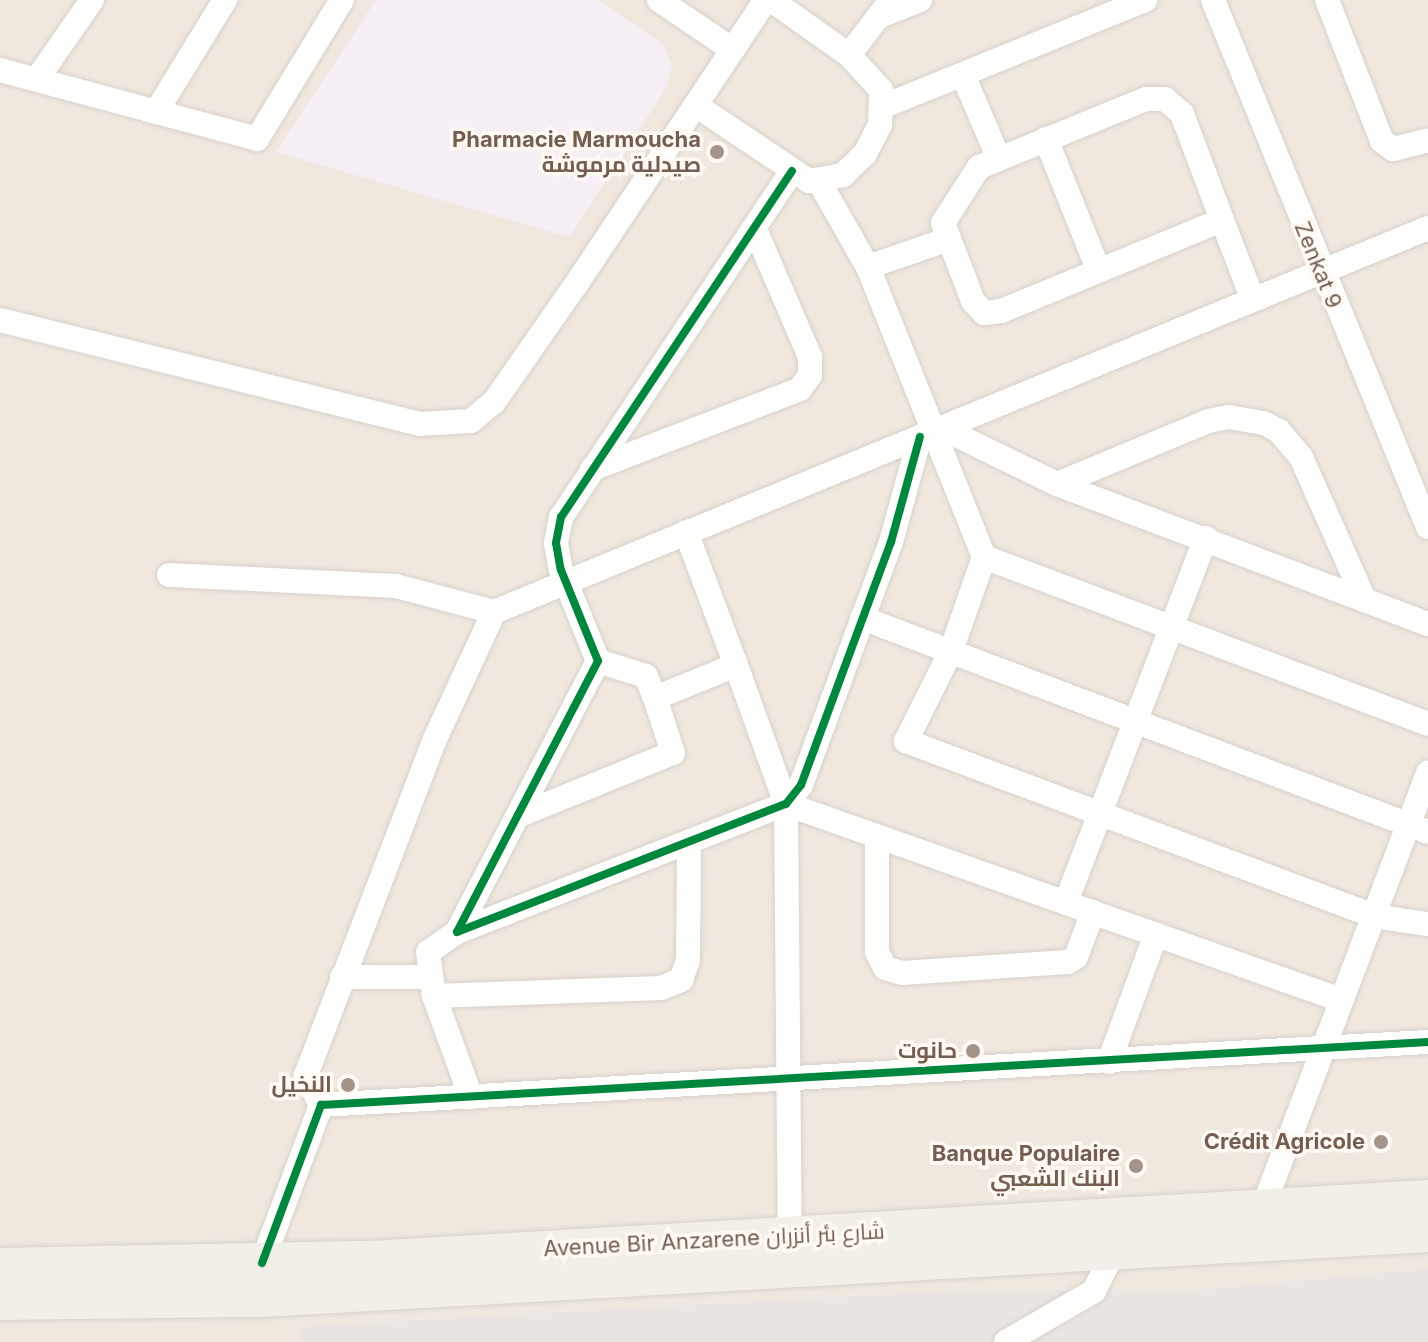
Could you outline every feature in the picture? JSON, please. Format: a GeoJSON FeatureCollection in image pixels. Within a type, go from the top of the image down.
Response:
{"type":"FeatureCollection","features":[{"type":"Feature","properties":{"kind":"main road","name":"Avenue Bir Anzarene شارع بئر أنزران"},"geometry":{"type":"LineString","coordinates":[[0,1268],[262,1263],[1428,1200]]}},
{"type":"Feature","properties":{"kind":"main road","name":"Avenue Bir Anzarene شارع بئر أنزران"},"geometry":{"type":"LineString","coordinates":[[0,1300],[262,1297],[1428,1232]]}},
{"type":"Feature","properties":{"kind":"street"},"geometry":{"type":"LineString","coordinates":[[37,79],[92,0]]}},
{"type":"Feature","properties":{"kind":"street"},"geometry":{"type":"LineString","coordinates":[[156,112],[225,0]]}},
{"type":"Feature","properties":{"kind":"street"},"geometry":{"type":"LineString","coordinates":[[0,70],[257,139],[342,0]]}},
{"type":"Feature","properties":{"kind":"street"},"geometry":{"type":"LineString","coordinates":[[659,0],[733,50]]}},
{"type":"Feature","properties":{"kind":"street"},"geometry":{"type":"LineString","coordinates":[[0,320],[419,424],[471,421],[494,402],[768,0],[849,55],[876,83],[884,106],[880,125],[859,161],[843,175],[820,183]]}},
{"type":"Feature","properties":{"kind":"street"},"geometry":{"type":"LineString","coordinates":[[849,55],[886,8],[920,0]]}},
{"type":"Feature","properties":{"kind":"street"},"geometry":{"type":"LineString","coordinates":[[884,106],[1145,0]]}},
{"type":"Feature","properties":{"kind":"street","name":"Zenkat 9"},"geometry":{"type":"LineString","coordinates":[[1213,0],[1321,272],[1428,527]]}},
{"type":"Feature","properties":{"kind":"street"},"geometry":{"type":"LineString","coordinates":[[1327,0],[1382,141],[1393,149],[1428,140]]}},
{"type":"Feature","properties":{"kind":"street"},"geometry":{"type":"LineString","coordinates":[[963,75],[990,157]]}},
{"type":"Feature","properties":{"kind":"street"},"geometry":{"type":"LineString","coordinates":[[868,267],[926,249],[946,231],[990,157],[1046,139],[1146,99],[1165,99],[1182,114],[1253,300]]}},
{"type":"Feature","properties":{"kind":"street"},"geometry":{"type":"LineString","coordinates":[[697,106],[792,171],[820,183],[868,267],[984,557],[951,651],[906,741],[1373,916],[1428,924]]}},
{"type":"Feature","properties":{"kind":"street"},"geometry":{"type":"LineString","coordinates":[[1046,139],[1098,269]]}},
{"type":"Feature","properties":{"kind":"street"},"geometry":{"type":"LineString","coordinates":[[457,932],[598,661],[567,582],[556,543],[561,517],[792,171]]}},
{"type":"Feature","properties":{"kind":"street"},"geometry":{"type":"LineString","coordinates":[[946,231],[973,301],[984,313],[1001,311],[1222,220]]}},
{"type":"Feature","properties":{"kind":"street"},"geometry":{"type":"LineString","coordinates":[[169,575],[396,586],[494,612],[1428,228]]}},
{"type":"Feature","properties":{"kind":"street"},"geometry":{"type":"LineString","coordinates":[[592,469],[800,389],[810,375],[810,357],[755,229]]}},
{"type":"Feature","properties":{"kind":"street"},"geometry":{"type":"LineString","coordinates":[[1057,484],[1208,421],[1229,417],[1264,423],[1279,431],[1301,457],[1364,599]]}},
{"type":"Feature","properties":{"kind":"street"},"geometry":{"type":"LineString","coordinates":[[932,433],[1057,484],[1428,624]]}},
{"type":"Feature","properties":{"kind":"street"},"geometry":{"type":"LineString","coordinates":[[471,1097],[431,987],[428,952],[457,932],[786,804],[801,785],[932,433]]}},
{"type":"Feature","properties":{"kind":"street"},"geometry":{"type":"LineString","coordinates":[[686,532],[786,804],[785,1078],[790,1234]]}},
{"type":"Feature","properties":{"kind":"street"},"geometry":{"type":"LineString","coordinates":[[1066,902],[1206,538]]}},
{"type":"Feature","properties":{"kind":"street"},"geometry":{"type":"LineString","coordinates":[[984,557],[1428,724]]}},
{"type":"Feature","properties":{"kind":"street"},"geometry":{"type":"LineString","coordinates":[[262,1263],[321,1105],[306,1075],[435,739],[494,612]]}},
{"type":"Feature","properties":{"kind":"street"},"geometry":{"type":"LineString","coordinates":[[862,618],[1418,828]]}},
{"type":"Feature","properties":{"kind":"street"},"geometry":{"type":"LineString","coordinates":[[520,815],[673,753],[646,676],[598,661]]}},
{"type":"Feature","properties":{"kind":"street"},"geometry":{"type":"LineString","coordinates":[[655,698],[736,665]]}},
{"type":"Feature","properties":{"kind":"street"},"geometry":{"type":"LineString","coordinates":[[1262,1210],[1373,916],[1418,828],[1428,772]]}},
{"type":"Feature","properties":{"kind":"street"},"geometry":{"type":"LineString","coordinates":[[786,804],[1341,1000]]}},
{"type":"Feature","properties":{"kind":"street"},"geometry":{"type":"LineString","coordinates":[[877,836],[877,952],[885,968],[902,973],[1068,962],[1076,957],[1093,912]]}},
{"type":"Feature","properties":{"kind":"street"},"geometry":{"type":"LineString","coordinates":[[342,977],[431,987],[661,988],[681,980],[688,960],[689,842]]}},
{"type":"Feature","properties":{"kind":"street"},"geometry":{"type":"LineString","coordinates":[[1109,1062],[1156,934]]}},
{"type":"Feature","properties":{"kind":"street"},"geometry":{"type":"LineString","coordinates":[[321,1105],[1428,1042]]}},
{"type":"Feature","properties":{"kind":"street"},"geometry":{"type":"LineString","coordinates":[[1006,1342],[1094,1291],[1114,1251]]}},
{"type":"Feature","properties":{"kind":"shaded area"},"geometry":{"type":"Polygon","coordinates":[[[0,0],[1428,0],[1428,1268],[1195,1290],[958,1290],[300,1326],[301,1342],[0,1342],[0,0]]]}},
{"type":"Feature","properties":{"kind":"shaded area"},"geometry":{"type":"Polygon","coordinates":[[[376,0],[598,0],[663,44],[672,65],[667,87],[569,237],[276,152],[376,0]]]}},
{"type":"Feature","properties":{"kind":"shaded area"},"geometry":{"type":"Polygon","coordinates":[[[1428,1268],[1428,1342],[301,1342],[300,1326],[958,1290],[1195,1290],[1428,1268]]]}},
{"type":"Feature","properties":{"kind":"cycle path"},"geometry":{"type":"LineString","coordinates":[[792,171],[561,517],[556,543],[561,570],[598,661],[457,932],[786,804],[801,785],[891,542],[920,437]]}},
{"type":"Feature","properties":{"kind":"cycle path"},"geometry":{"type":"LineString","coordinates":[[262,1263],[321,1105],[1428,1042]]}},
{"type":"Feature","properties":{"kind":"place","name":"Pharmacie Marmoucha صيدلية مرموشة"},"geometry":{"type":"Point","coordinates":[717,152]}},
{"type":"Feature","properties":{"kind":"place","name":"حانوت"},"geometry":{"type":"Point","coordinates":[973,1051]}},
{"type":"Feature","properties":{"kind":"place","name":"النخيل"},"geometry":{"type":"Point","coordinates":[348,1085]}},
{"type":"Feature","properties":{"kind":"place","name":"Crédit Agricole"},"geometry":{"type":"Point","coordinates":[1381,1142]}},
{"type":"Feature","properties":{"kind":"place","name":"Banque Populaire البنك الشعبي"},"geometry":{"type":"Point","coordinates":[1136,1166]}}]}
